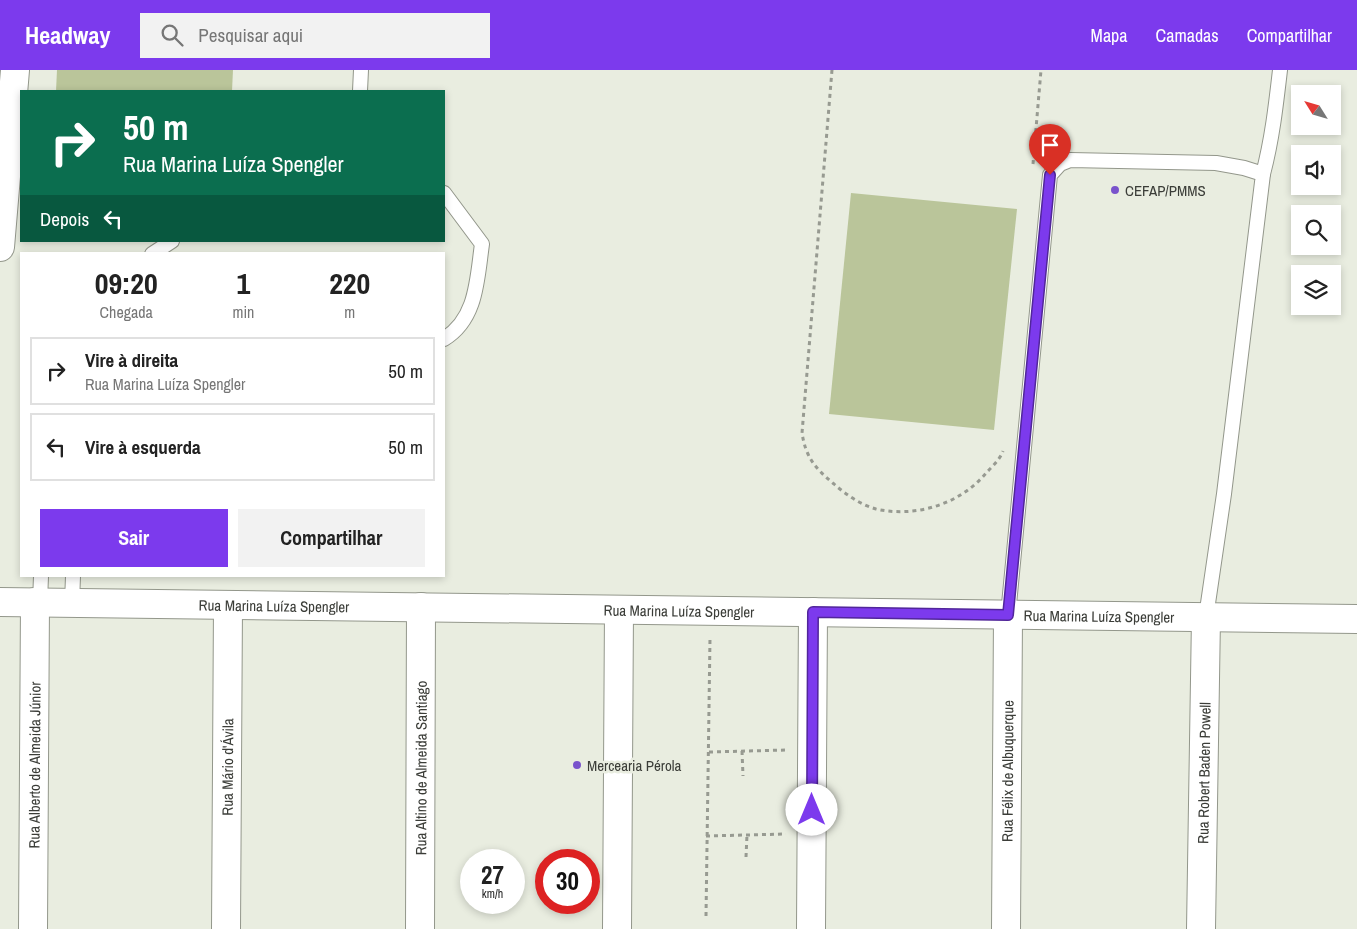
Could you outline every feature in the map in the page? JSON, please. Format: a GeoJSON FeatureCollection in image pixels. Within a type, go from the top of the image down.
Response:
{"type":"FeatureCollection","features":[{"type":"Feature","properties":{"kind":"street"},"geometry":{"type":"LineString","coordinates":[[0,247],[15,70]]}},
{"type":"Feature","properties":{"kind":"street","name":"Rua Marina Luíza Spengler"},"geometry":{"type":"LineString","coordinates":[[0,602],[38,594],[72,590],[228,605],[1357,619]]}},
{"type":"Feature","properties":{"kind":"street","name":"Rua Alberto de Almeida Júnior"},"geometry":{"type":"LineString","coordinates":[[33,929],[38,594]]}},
{"type":"Feature","properties":{"kind":"street","name":"Rua Mário d'Ávila"},"geometry":{"type":"LineString","coordinates":[[226,929],[228,605]]}},
{"type":"Feature","properties":{"kind":"street","name":"Rua Altino de Almeida Santiago"},"geometry":{"type":"LineString","coordinates":[[420,929],[422,607]]}},
{"type":"Feature","properties":{"kind":"street"},"geometry":{"type":"LineString","coordinates":[[617,929],[619,610]]}},
{"type":"Feature","properties":{"kind":"street"},"geometry":{"type":"LineString","coordinates":[[811,929],[813,612]]}},
{"type":"Feature","properties":{"kind":"street","name":"Rua Félix de Albuquerque"},"geometry":{"type":"LineString","coordinates":[[1006,929],[1008,615]]}},
{"type":"Feature","properties":{"kind":"street","name":"Rua Robert Baden Powell"},"geometry":{"type":"LineString","coordinates":[[1201,929],[1206,617]]}},
{"type":"Feature","properties":{"kind":"lane"},"geometry":{"type":"LineString","coordinates":[[360,90],[361,70]]}},
{"type":"Feature","properties":{"kind":"lane"},"geometry":{"type":"LineString","coordinates":[[1206,617],[1224,494],[1262,174],[1269,152],[1280,70]]}},
{"type":"Feature","properties":{"kind":"lane"},"geometry":{"type":"LineString","coordinates":[[1008,615],[1050,175],[1060,164],[1070,160],[1216,163],[1244,168],[1262,174]]}},
{"type":"Feature","properties":{"kind":"lane"},"geometry":{"type":"LineString","coordinates":[[445,195],[482,244],[476,292],[465,320],[451,335],[445,338]]}},
{"type":"Feature","properties":{"kind":"lane"},"geometry":{"type":"LineString","coordinates":[[155,252],[170,242]]}},
{"type":"Feature","properties":{"kind":"path"},"geometry":{"type":"LineString","coordinates":[[832,70],[802,434],[805,450],[812,462],[826,477],[842,491],[857,500],[876,508],[915,511],[938,506],[961,495],[982,479],[1002,454],[1004,446]]}},
{"type":"Feature","properties":{"kind":"path"},"geometry":{"type":"LineString","coordinates":[[1032,168],[1041,70]]}},
{"type":"Feature","properties":{"kind":"path"},"geometry":{"type":"LineString","coordinates":[[706,916],[710,638]]}},
{"type":"Feature","properties":{"kind":"path"},"geometry":{"type":"LineString","coordinates":[[709,752],[795,750]]}},
{"type":"Feature","properties":{"kind":"path"},"geometry":{"type":"LineString","coordinates":[[742,751],[742,776]]}},
{"type":"Feature","properties":{"kind":"path"},"geometry":{"type":"LineString","coordinates":[[706,836],[795,834]]}},
{"type":"Feature","properties":{"kind":"path"},"geometry":{"type":"LineString","coordinates":[[746,857],[747,835]]}},
{"type":"Feature","properties":{"kind":"green space"},"geometry":{"type":"Polygon","coordinates":[[[57,70],[233,70],[232,90],[56,90],[57,70]]]}},
{"type":"Feature","properties":{"kind":"green space"},"geometry":{"type":"Polygon","coordinates":[[[851,193],[1017,209],[994,430],[829,414],[851,193]]]}},
{"type":"Feature","properties":{"kind":"place","name":"CEFAP/PMMS"},"geometry":{"type":"Point","coordinates":[1115,190]}},
{"type":"Feature","properties":{"kind":"place","name":"Mercearia Pérola"},"geometry":{"type":"Point","coordinates":[577,765]}},
{"type":"Feature","properties":{"kind":"route"},"geometry":{"type":"LineString","coordinates":[[812,810],[813,612],[1008,615],[1050,175]]}}]}
